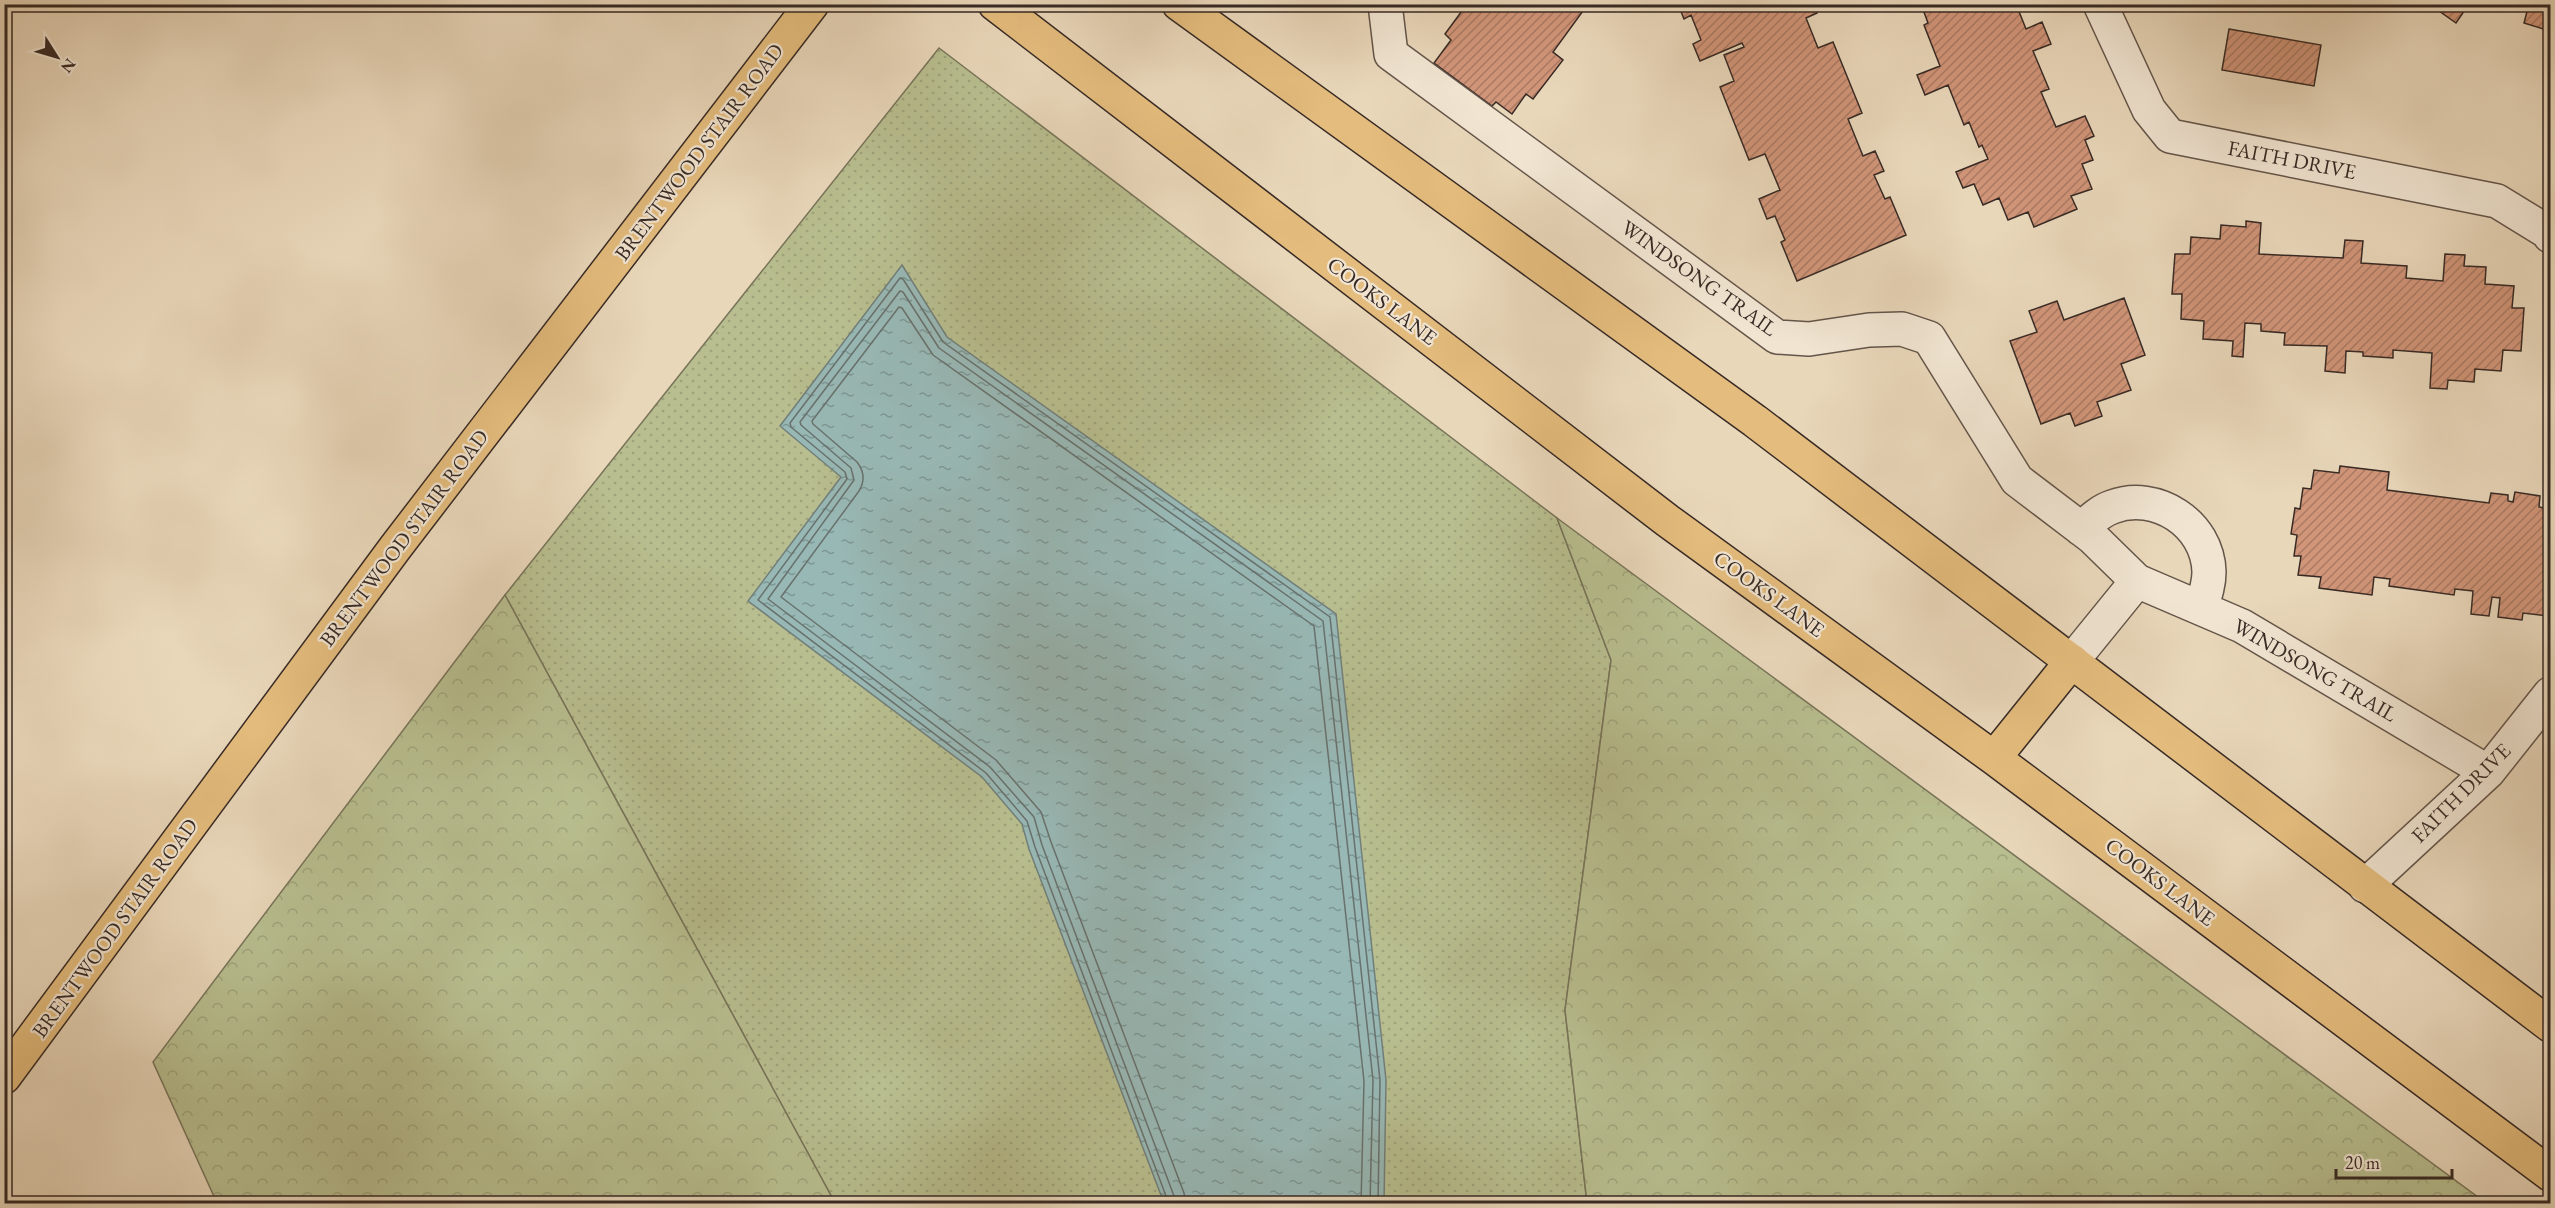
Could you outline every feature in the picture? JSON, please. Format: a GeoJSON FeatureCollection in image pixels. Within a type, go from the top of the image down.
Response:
{"type":"FeatureCollection","features":[{"type":"Feature","properties":{"kind":"main road","name":"BRENTWOOD STAIR ROAD"},"geometry":{"type":"LineString","coordinates":[[4,1077],[395,548],[812,4]]}},
{"type":"Feature","properties":{"kind":"main road","name":"COOKS LANE"},"geometry":{"type":"LineString","coordinates":[[995,4],[1668,521],[1994,758],[2550,1174]]}},
{"type":"Feature","properties":{"kind":"main road"},"geometry":{"type":"LineString","coordinates":[[1179,4],[1755,421],[2550,1025]]}},
{"type":"Feature","properties":{"kind":"main road"},"geometry":{"type":"LineString","coordinates":[[1994,758],[2072,661]]}},
{"type":"Feature","properties":{"kind":"lane","name":"WINDSONG TRAIL"},"geometry":{"type":"LineString","coordinates":[[1385,4],[1391,54],[1777,338],[1809,339],[1869,330],[1902,329],[1929,338],[2018,480],[2082,529],[2137,581],[2242,626],[2488,772]]}},
{"type":"Feature","properties":{"kind":"lane","name":"FAITH DRIVE"},"geometry":{"type":"LineString","coordinates":[[2100,4],[2149,110],[2170,136],[2497,201],[2549,233],[2550,236]]}},
{"type":"Feature","properties":{"kind":"lane"},"geometry":{"type":"LineString","coordinates":[[2082,529],[2095,516],[2112,507],[2130,503],[2149,503],[2167,508],[2196,532],[2205,550],[2209,570],[2208,589],[2201,608]]}},
{"type":"Feature","properties":{"kind":"lane"},"geometry":{"type":"LineString","coordinates":[[2072,661],[2137,581]]}},
{"type":"Feature","properties":{"kind":"lane","name":"FAITH DRIVE"},"geometry":{"type":"LineString","coordinates":[[2365,886],[2488,772],[2550,694]]}},
{"type":"Feature","properties":{"kind":"green space"},"geometry":{"type":"Polygon","coordinates":[[[939,48],[1557,518],[1611,660],[1565,1010],[1587,1203],[835,1203],[505,595],[939,48]]]}},
{"type":"Feature","properties":{"kind":"green space"},"geometry":{"type":"Polygon","coordinates":[[[1557,518],[2486,1203],[1587,1203],[1565,1010],[1611,660],[1557,518]]]}},
{"type":"Feature","properties":{"kind":"green space"},"geometry":{"type":"Polygon","coordinates":[[[505,595],[835,1203],[217,1203],[153,1062],[505,595]]]}},
{"type":"Feature","properties":{"kind":"water"},"geometry":{"type":"Polygon","coordinates":[[[902,265],[947,337],[1336,614],[1386,1080],[1384,1203],[1164,1203],[1029,849],[1022,824],[982,777],[748,601],[841,477],[780,426],[902,265]]]}},
{"type":"Feature","properties":{"kind":"building"},"geometry":{"type":"Polygon","coordinates":[[[1467,4],[1588,4],[1553,52],[1563,60],[1533,99],[1526,94],[1512,114],[1496,102],[1492,106],[1434,63],[1451,40],[1445,34],[1467,4]]]}},
{"type":"Feature","properties":{"kind":"building"},"geometry":{"type":"Polygon","coordinates":[[[1678,4],[1814,4],[1817,13],[1806,18],[1818,48],[1833,42],[1862,113],[1848,119],[1863,156],[1875,151],[1884,171],[1874,175],[1885,199],[1890,197],[1906,235],[1797,281],[1781,242],[1785,240],[1775,216],[1767,219],[1759,199],[1780,190],[1765,154],[1749,160],[1720,87],[1734,81],[1724,55],[1744,47],[1742,43],[1700,61],[1693,44],[1701,40],[1691,15],[1684,19],[1678,4]]]}},
{"type":"Feature","properties":{"kind":"building"},"geometry":{"type":"Polygon","coordinates":[[[1921,4],[2016,4],[2026,29],[2042,22],[2051,44],[2033,51],[2049,89],[2041,92],[2056,127],[2085,116],[2094,136],[2085,140],[2093,160],[2082,164],[2092,189],[2071,196],[2077,209],[2034,227],[2028,212],[2008,220],[1999,198],[1983,205],[1974,184],[1963,188],[1956,172],[1988,159],[1982,145],[1979,147],[1969,122],[1964,125],[1948,85],[1925,95],[1917,75],[1940,66],[1924,25],[1928,23],[1921,4]]]}},
{"type":"Feature","properties":{"kind":"building"},"geometry":{"type":"Polygon","coordinates":[[[2438,4],[2469,4],[2456,23],[2435,8],[2438,4]]]}},
{"type":"Feature","properties":{"kind":"building"},"geometry":{"type":"Polygon","coordinates":[[[2529,4],[2550,4],[2550,31],[2524,23],[2529,4]]]}},
{"type":"Feature","properties":{"kind":"building"},"geometry":{"type":"Polygon","coordinates":[[[2229,29],[2321,45],[2314,86],[2222,70],[2229,29]]]}},
{"type":"Feature","properties":{"kind":"building"},"geometry":{"type":"Polygon","coordinates":[[[2246,221],[2261,223],[2259,254],[2343,258],[2345,240],[2363,241],[2361,263],[2407,266],[2406,278],[2443,281],[2445,254],[2465,255],[2464,266],[2486,267],[2485,284],[2514,286],[2512,308],[2524,308],[2521,351],[2503,350],[2501,371],[2475,369],[2474,382],[2448,380],[2447,389],[2430,388],[2432,353],[2393,350],[2393,358],[2363,356],[2363,352],[2346,351],[2345,373],[2325,371],[2327,346],[2284,345],[2285,333],[2261,331],[2261,324],[2245,323],[2243,357],[2232,356],[2233,341],[2203,339],[2204,321],[2181,319],[2182,294],[2172,294],[2175,254],[2190,254],[2191,237],[2220,239],[2221,225],[2246,227],[2246,221]]]}},
{"type":"Feature","properties":{"kind":"building"},"geometry":{"type":"Polygon","coordinates":[[[2124,298],[2145,355],[2121,364],[2131,390],[2097,402],[2102,416],[2075,426],[2070,413],[2041,424],[2010,341],[2037,332],[2029,311],[2057,301],[2064,320],[2124,298]]]}},
{"type":"Feature","properties":{"kind":"building"},"geometry":{"type":"Polygon","coordinates":[[[2340,466],[2389,472],[2387,490],[2489,503],[2491,493],[2508,495],[2508,501],[2513,502],[2515,492],[2540,496],[2539,507],[2550,509],[2548,616],[2523,613],[2522,620],[2498,617],[2500,598],[2492,597],[2489,616],[2471,614],[2473,591],[2455,589],[2454,595],[2389,586],[2390,579],[2374,577],[2372,595],[2319,588],[2321,577],[2298,575],[2301,556],[2294,556],[2297,535],[2291,534],[2295,508],[2300,509],[2303,488],[2311,489],[2314,470],[2339,473],[2340,466]]]}}]}
